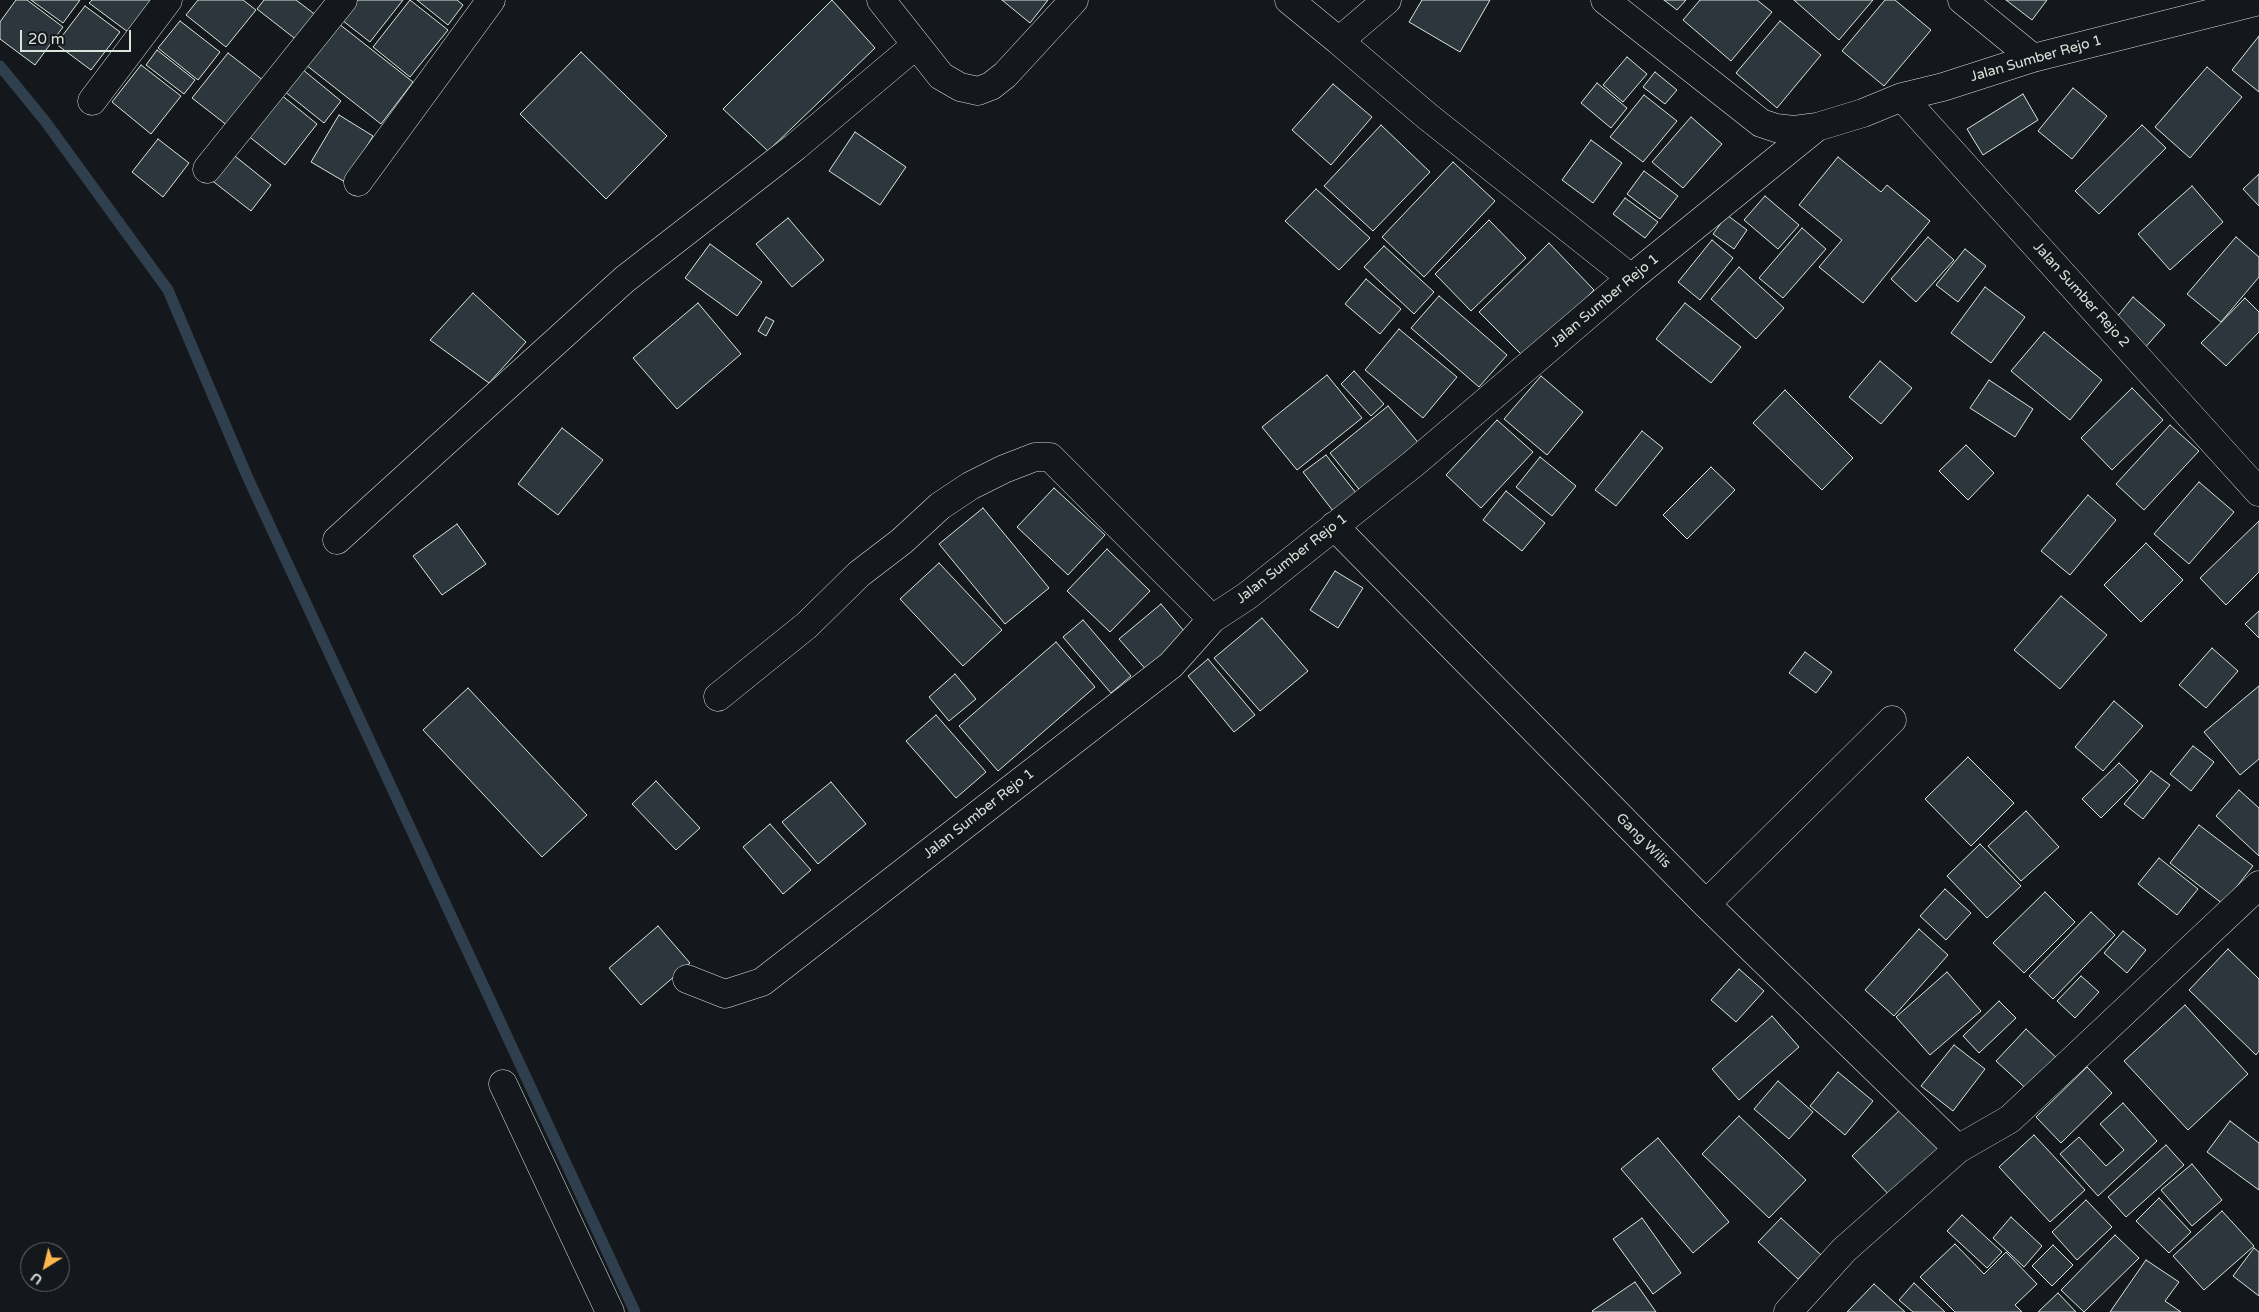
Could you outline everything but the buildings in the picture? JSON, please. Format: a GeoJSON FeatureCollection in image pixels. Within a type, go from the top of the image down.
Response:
{"type":"FeatureCollection","features":[{"type":"Feature","properties":{"kind":"street"},"geometry":{"type":"LineString","coordinates":[[92,101],[168,0]]}},
{"type":"Feature","properties":{"kind":"street"},"geometry":{"type":"LineString","coordinates":[[207,169],[343,0]]}},
{"type":"Feature","properties":{"kind":"street"},"geometry":{"type":"LineString","coordinates":[[358,182],[491,0]]}},
{"type":"Feature","properties":{"kind":"street"},"geometry":{"type":"LineString","coordinates":[[881,0],[941,76],[960,86],[978,91],[990,86],[1005,75],[1074,0]]}},
{"type":"Feature","properties":{"kind":"street"},"geometry":{"type":"LineString","coordinates":[[1289,0],[1427,116],[1631,278]]}},
{"type":"Feature","properties":{"kind":"street"},"geometry":{"type":"LineString","coordinates":[[1339,41],[1386,0]]}},
{"type":"Feature","properties":{"kind":"street","name":"Jalan Sumber Rejo 1"},"geometry":{"type":"LineString","coordinates":[[1605,0],[1761,123],[1776,128],[1794,130],[1817,127],[1863,113],[1902,97],[1943,87],[2033,58],[2259,1]]}},
{"type":"Feature","properties":{"kind":"street"},"geometry":{"type":"LineString","coordinates":[[1962,0],[2033,58]]}},
{"type":"Feature","properties":{"kind":"street"},"geometry":{"type":"LineString","coordinates":[[337,540],[625,279],[795,147],[916,46]]}},
{"type":"Feature","properties":{"kind":"street","name":"Jalan Sumber Rejo 2"},"geometry":{"type":"LineString","coordinates":[[1902,97],[2259,492]]}},
{"type":"Feature","properties":{"kind":"street","name":"Jalan Sumber Rejo 1"},"geometry":{"type":"LineString","coordinates":[[687,978],[726,994],[762,982],[1171,665],[1212,619],[1246,596],[1414,464],[1631,278],[1817,127]]}},
{"type":"Feature","properties":{"kind":"street"},"geometry":{"type":"LineString","coordinates":[[718,697],[807,625],[859,574],[902,541],[940,506],[970,486],[1004,468],[1035,457],[1046,456],[1053,460],[1212,619]]}},
{"type":"Feature","properties":{"kind":"street","name":"Gang Wilis"},"geometry":{"type":"LineString","coordinates":[[1334,526],[1706,904],[1958,1149]]}},
{"type":"Feature","properties":{"kind":"street"},"geometry":{"type":"LineString","coordinates":[[1706,904],[1892,720]]}},
{"type":"Feature","properties":{"kind":"street"},"geometry":{"type":"LineString","coordinates":[[1788,1312],[1844,1250],[1958,1149],[2010,1119],[2259,885]]}},
{"type":"Feature","properties":{"kind":"street"},"geometry":{"type":"LineString","coordinates":[[503,1084],[610,1312]]}},
{"type":"Feature","properties":{"kind":"waterway"},"geometry":{"type":"LineString","coordinates":[[0,66],[45,121],[168,290],[247,476],[635,1312]]}}]}
